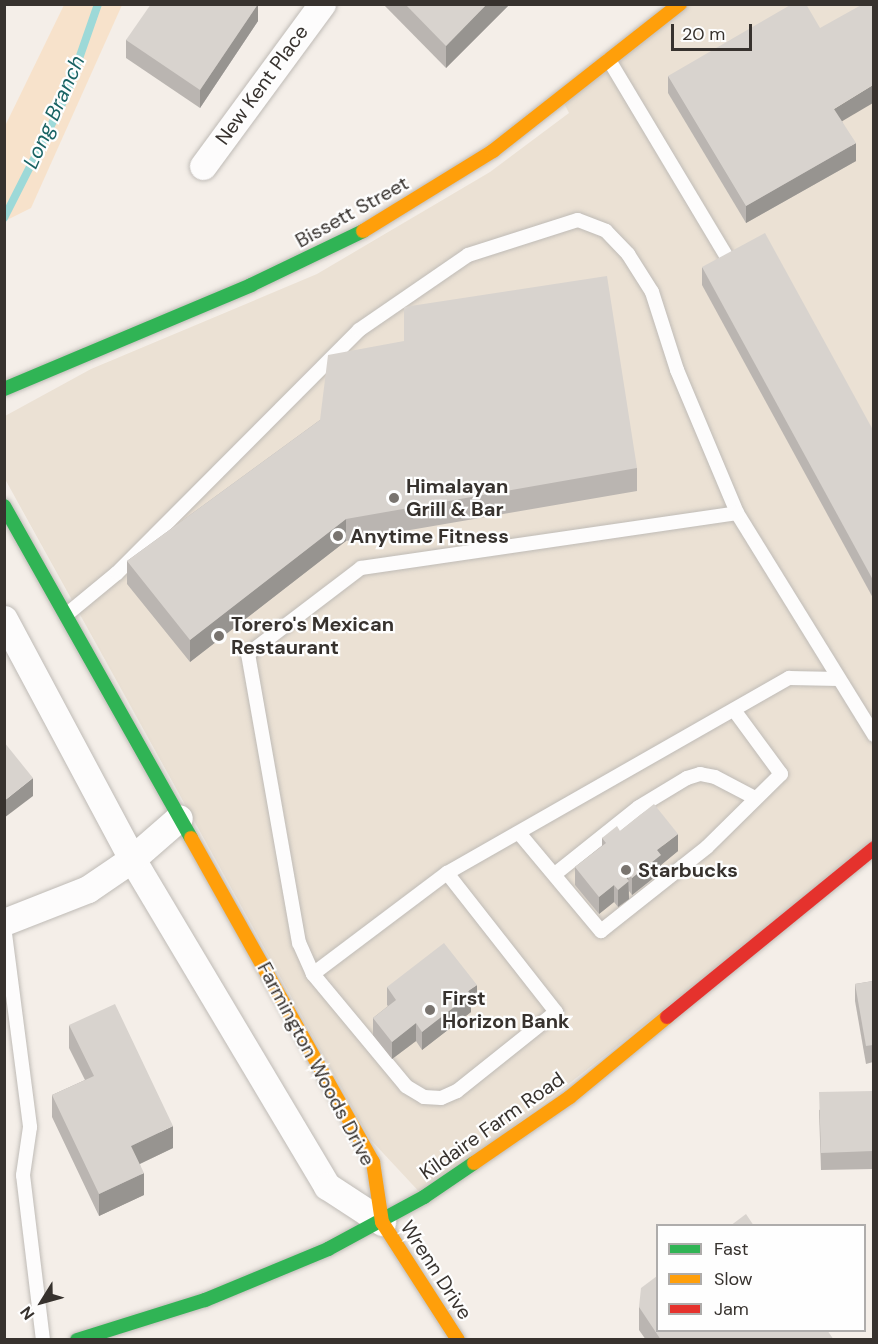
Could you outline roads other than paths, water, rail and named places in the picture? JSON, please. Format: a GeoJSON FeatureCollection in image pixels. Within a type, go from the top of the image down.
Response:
{"type":"FeatureCollection","features":[{"type":"Feature","properties":{"kind":"street","name":"New Kent Place"},"geometry":{"type":"LineString","coordinates":[[203,166],[322,4]]}},
{"type":"Feature","properties":{"kind":"street","name":"Bissett Street"},"geometry":{"type":"LineString","coordinates":[[4,388],[329,250],[407,206],[493,151],[680,4]]}},
{"type":"Feature","properties":{"kind":"street","name":"Farmington Woods Drive"},"geometry":{"type":"LineString","coordinates":[[4,506],[373,1162],[382,1222]]}},
{"type":"Feature","properties":{"kind":"street"},"geometry":{"type":"LineString","coordinates":[[4,619],[132,859],[327,1186],[382,1222]]}},
{"type":"Feature","properties":{"kind":"street"},"geometry":{"type":"LineString","coordinates":[[4,924],[88,889],[132,859],[180,818]]}},
{"type":"Feature","properties":{"kind":"street","name":"Kildaire Farm Road"},"geometry":{"type":"LineString","coordinates":[[77,1340],[206,1300],[328,1249],[382,1222],[473,1165],[570,1097],[873,848]]}},
{"type":"Feature","properties":{"kind":"street","name":"Wrenn Drive"},"geometry":{"type":"LineString","coordinates":[[382,1222],[458,1340]]}},
{"type":"Feature","properties":{"kind":"lane"},"geometry":{"type":"LineString","coordinates":[[609,60],[727,257]]}},
{"type":"Feature","properties":{"kind":"lane"},"geometry":{"type":"LineString","coordinates":[[66,615],[117,573],[358,330],[468,255],[578,220],[606,231],[628,254],[652,292],[677,370],[737,513],[873,735]]}},
{"type":"Feature","properties":{"kind":"lane"},"geometry":{"type":"LineString","coordinates":[[447,873],[556,1011],[457,1090],[441,1098],[424,1097],[406,1086],[313,974],[299,943],[248,654],[361,568],[737,513]]}},
{"type":"Feature","properties":{"kind":"lane"},"geometry":{"type":"LineString","coordinates":[[313,974],[447,873],[789,678],[838,679]]}},
{"type":"Feature","properties":{"kind":"lane"},"geometry":{"type":"LineString","coordinates":[[519,833],[601,931],[707,847],[781,774],[734,710]]}},
{"type":"Feature","properties":{"kind":"lane"},"geometry":{"type":"LineString","coordinates":[[555,874],[639,807],[687,778],[700,774],[715,777],[755,798]]}},
{"type":"Feature","properties":{"kind":"lane"},"geometry":{"type":"LineString","coordinates":[[4,924],[30,1127],[23,1175],[30,1253],[43,1340]]}},
{"type":"Feature","properties":{"kind":"waterway","name":"Long Branch"},"geometry":{"type":"LineString","coordinates":[[4,218],[66,96],[98,4]]}},
{"type":"Feature","properties":{"kind":"place","name":"Himalayan Grill & Bar"},"geometry":{"type":"Point","coordinates":[394,498]}},
{"type":"Feature","properties":{"kind":"place","name":"Anytime Fitness"},"geometry":{"type":"Point","coordinates":[338,536]}},
{"type":"Feature","properties":{"kind":"place","name":"Torero's Mexican Restaurant"},"geometry":{"type":"Point","coordinates":[219,636]}},
{"type":"Feature","properties":{"kind":"place","name":"Starbucks"},"geometry":{"type":"Point","coordinates":[626,870]}},
{"type":"Feature","properties":{"kind":"place","name":"First Horizon Bank"},"geometry":{"type":"Point","coordinates":[430,1010]}}]}
